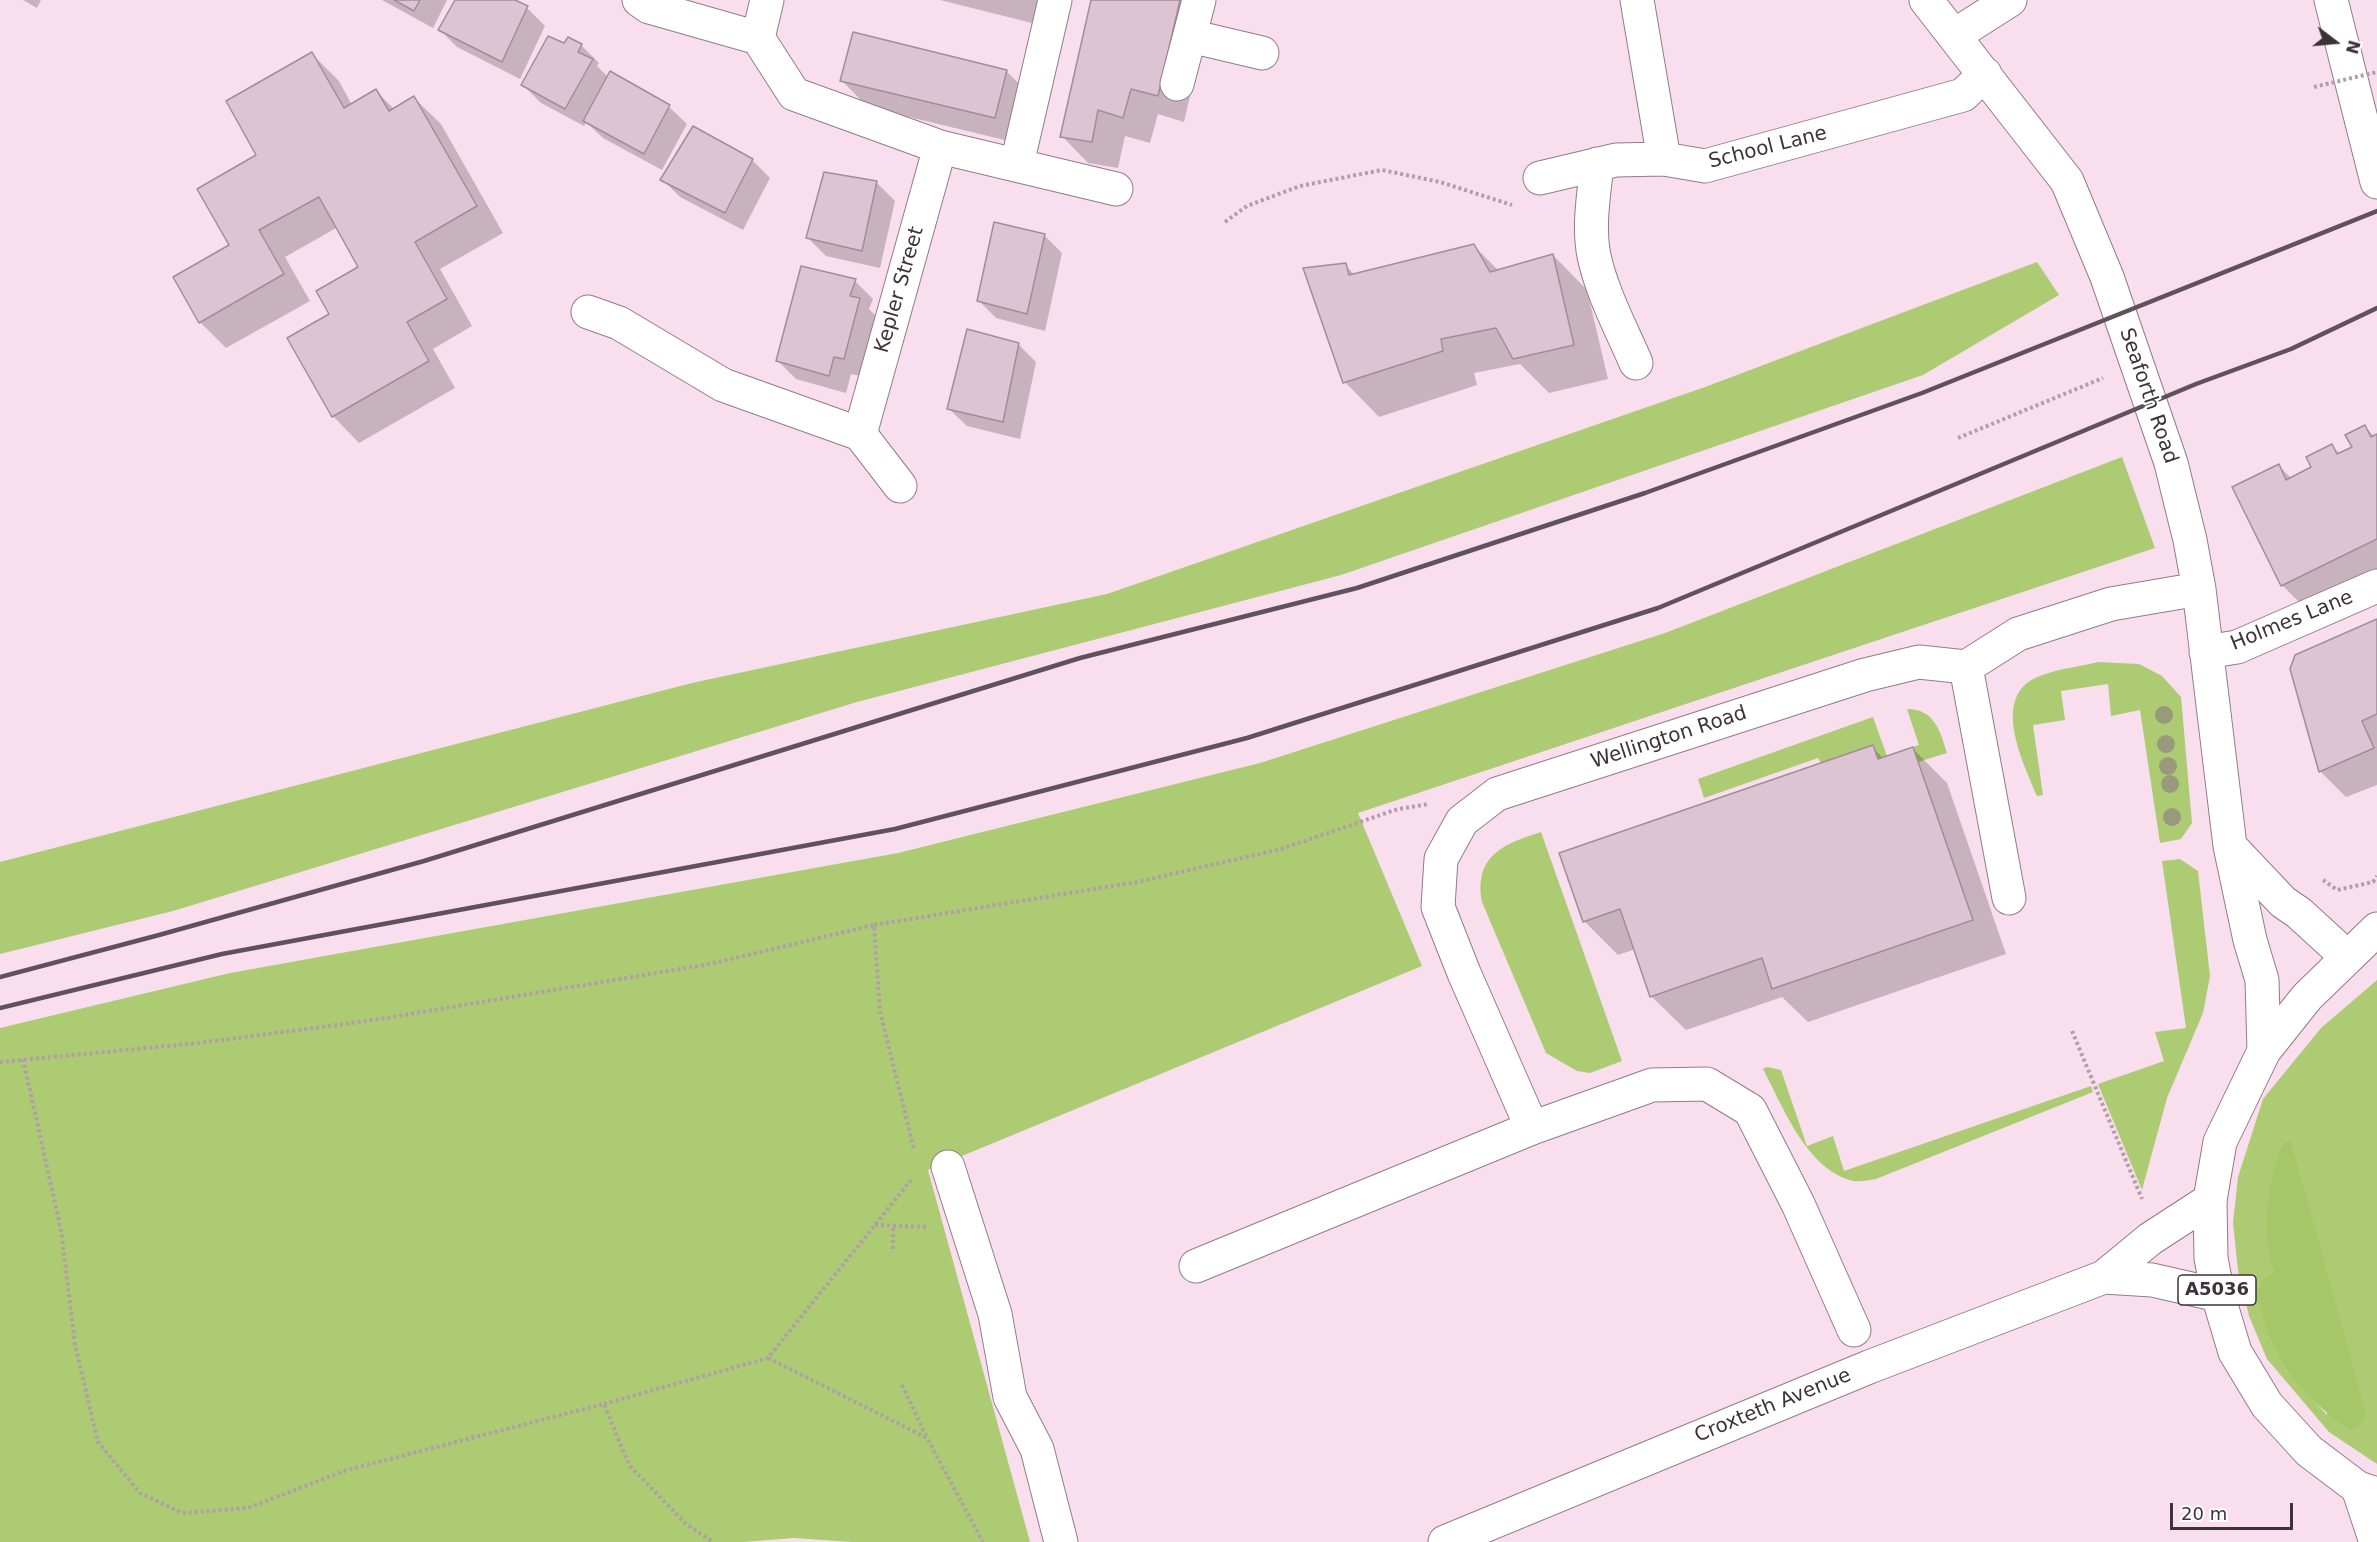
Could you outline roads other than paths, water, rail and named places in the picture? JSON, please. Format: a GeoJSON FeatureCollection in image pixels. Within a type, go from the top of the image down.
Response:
{"type":"FeatureCollection","features":[{"type":"Feature","properties":{"kind":"main road"},"geometry":{"type":"LineString","coordinates":[[639,0],[649,7],[758,38],[794,94],[940,147],[1116,189]]}},
{"type":"Feature","properties":{"kind":"main road"},"geometry":{"type":"LineString","coordinates":[[758,38],[767,0]]}},
{"type":"Feature","properties":{"kind":"main road"},"geometry":{"type":"LineString","coordinates":[[1017,164],[1055,0]]}},
{"type":"Feature","properties":{"kind":"main road"},"geometry":{"type":"LineString","coordinates":[[1177,84],[1199,0]]}},
{"type":"Feature","properties":{"kind":"main road"},"geometry":{"type":"LineString","coordinates":[[1637,0],[1664,159]]}},
{"type":"Feature","properties":{"kind":"main road","name":"Seaforth Road"},"geometry":{"type":"LineString","coordinates":[[1926,0],[1986,74],[2067,181],[2107,277],[2182,500],[2199,590],[2230,846],[2250,940],[2262,980],[2264,1051]]}},
{"type":"Feature","properties":{"kind":"main road"},"geometry":{"type":"LineString","coordinates":[[1955,35],[2010,0]]}},
{"type":"Feature","properties":{"kind":"main road"},"geometry":{"type":"LineString","coordinates":[[2331,0],[2377,182]]}},
{"type":"Feature","properties":{"kind":"main road"},"geometry":{"type":"LineString","coordinates":[[1190,36],[1263,53]]}},
{"type":"Feature","properties":{"kind":"main road","name":"School Lane"},"geometry":{"type":"LineString","coordinates":[[1540,178],[1616,160],[1664,159],[1705,166],[1963,95],[1986,74]]}},
{"type":"Feature","properties":{"kind":"main road","name":"Kepler Street"},"geometry":{"type":"LineString","coordinates":[[860,434],[940,147]]}},
{"type":"Feature","properties":{"kind":"main road"},"geometry":{"type":"LineString","coordinates":[[1597,164],[1592,216],[1593,254],[1601,282],[1636,363]]}},
{"type":"Feature","properties":{"kind":"main road"},"geometry":{"type":"LineString","coordinates":[[588,312],[619,323],[723,385],[860,434],[900,486]]}},
{"type":"Feature","properties":{"kind":"main road","name":"Holmes Lane"},"geometry":{"type":"LineString","coordinates":[[2206,652],[2237,647],[2377,586]]}},
{"type":"Feature","properties":{"kind":"main road"},"geometry":{"type":"LineString","coordinates":[[2009,898],[1966,667],[2019,634],[2111,604],[2199,590]]}},
{"type":"Feature","properties":{"kind":"main road","name":"Wellington Road"},"geometry":{"type":"LineString","coordinates":[[1532,1128],[1464,973],[1438,907],[1441,860],[1462,821],[1497,794],[1864,675],[1919,662],[1966,667]]}},
{"type":"Feature","properties":{"kind":"main road"},"geometry":{"type":"LineString","coordinates":[[2230,846],[2283,902],[2299,913],[2346,956]]}},
{"type":"Feature","properties":{"kind":"main road","name":"A5036"},"geometry":{"type":"LineString","coordinates":[[2368,1491],[2309,1451],[2267,1405],[2235,1352],[2218,1295],[2211,1258],[2210,1200],[2220,1142],[2264,1051],[2307,997],[2346,956],[2377,929]]}},
{"type":"Feature","properties":{"kind":"main road"},"geometry":{"type":"LineString","coordinates":[[1196,1266],[1532,1128],[1652,1085],[1707,1084],[1750,1110],[1798,1204],[1854,1330]]}},
{"type":"Feature","properties":{"kind":"main road"},"geometry":{"type":"LineString","coordinates":[[933,1169],[995,1314],[1010,1397],[1037,1449],[1060,1542]]}},
{"type":"Feature","properties":{"kind":"main road","name":"Croxteth Avenue"},"geometry":{"type":"LineString","coordinates":[[1444,1542],[1869,1367],[2104,1277],[2150,1239],[2210,1200]]}},
{"type":"Feature","properties":{"kind":"main road","name":"Croxteth Avenue"},"geometry":{"type":"LineString","coordinates":[[2104,1277],[2152,1280],[2218,1295]]}},
{"type":"Feature","properties":{"kind":"main road"},"geometry":{"type":"LineString","coordinates":[[2368,1491],[2376,1542]]}},
{"type":"Feature","properties":{"kind":"railway"},"geometry":{"type":"LineString","coordinates":[[0,977],[424,861],[1080,658],[1357,588],[1645,493],[1922,393],[2377,211]]}},
{"type":"Feature","properties":{"kind":"railway"},"geometry":{"type":"LineString","coordinates":[[0,1008],[222,954],[895,829],[1247,738],[1658,608],[2196,384],[2291,349],[2377,308]]}}]}
